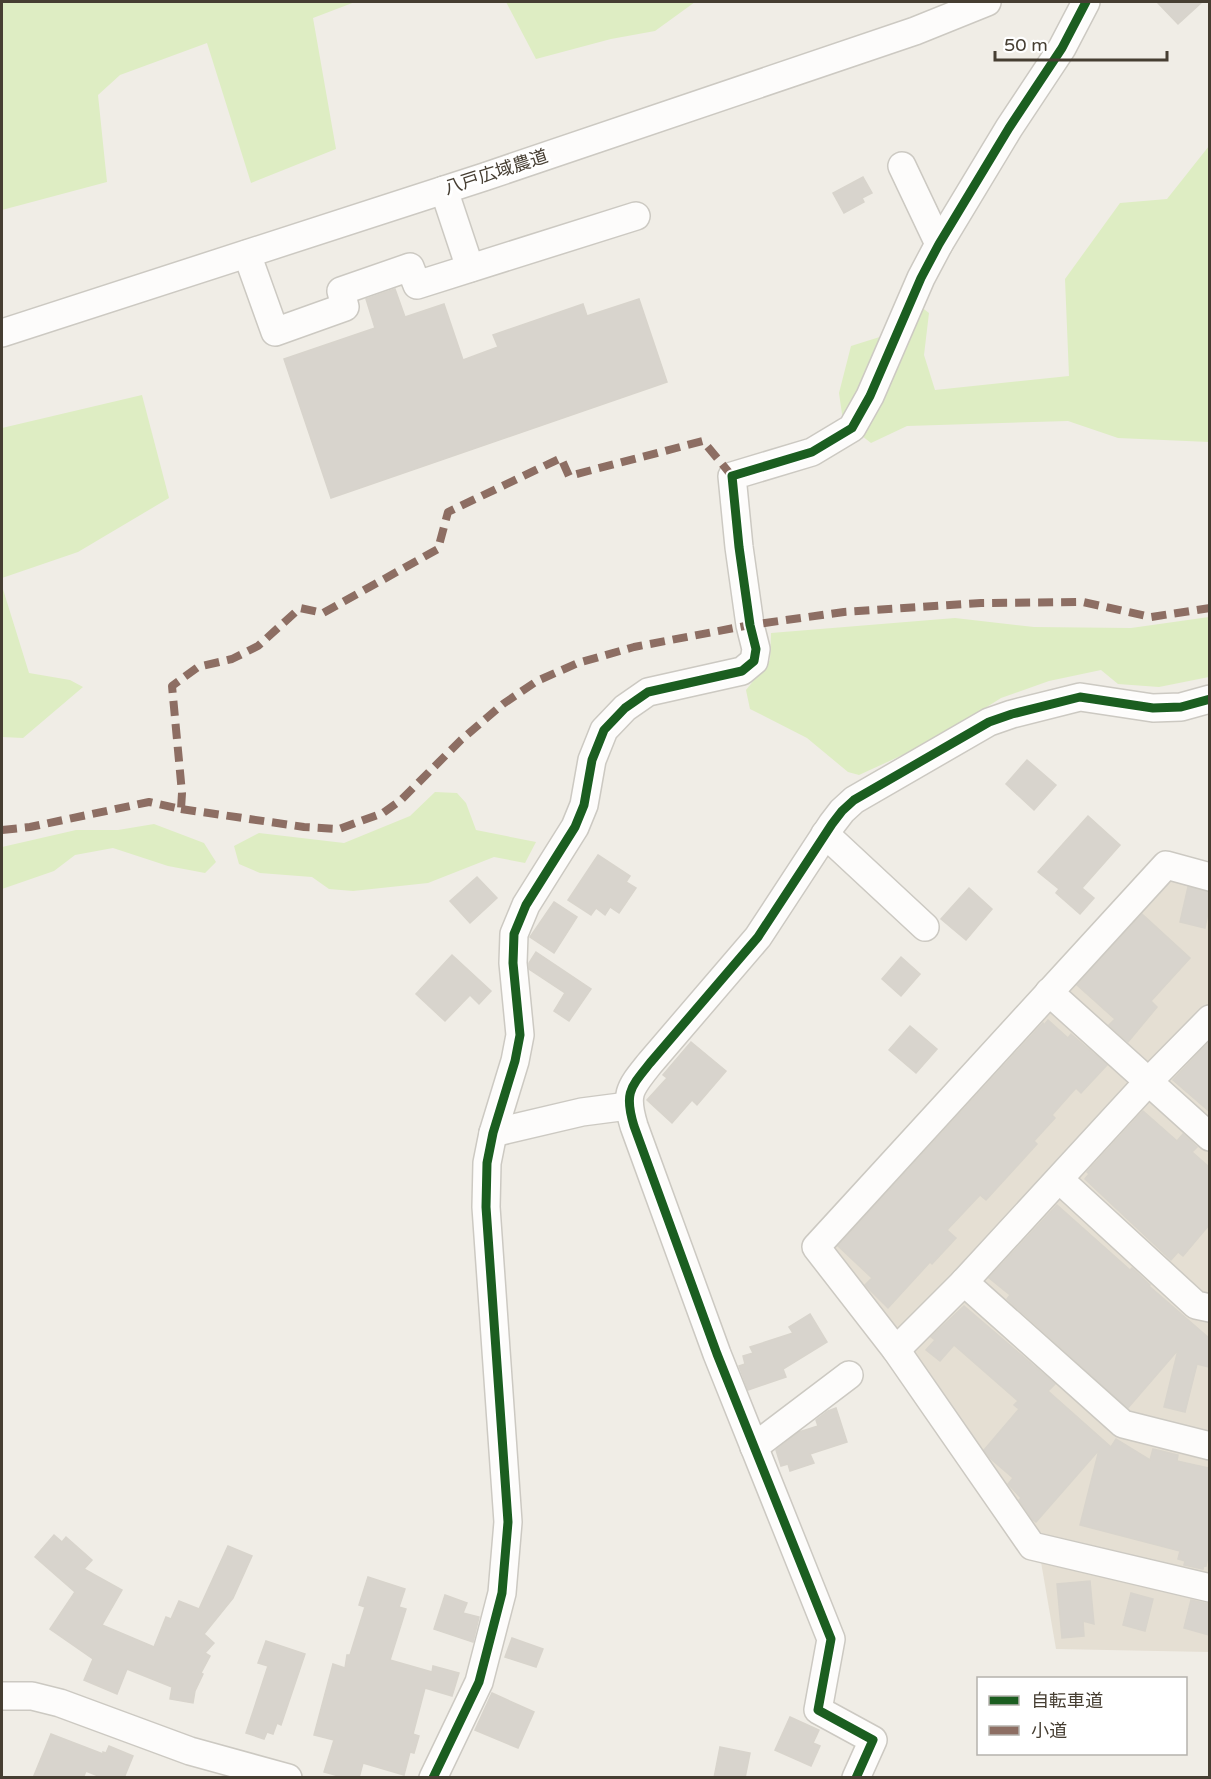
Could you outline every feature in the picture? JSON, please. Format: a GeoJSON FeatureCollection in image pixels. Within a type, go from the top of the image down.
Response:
{"type":"FeatureCollection","features":[{"type":"Feature","properties":{"kind":"street","name":"八戸広域農道"},"geometry":{"type":"LineString","coordinates":[[2,333],[444,190],[915,31],[987,2]]}},
{"type":"Feature","properties":{"kind":"street"},"geometry":{"type":"LineString","coordinates":[[433,1778],[479,1682],[502,1593],[508,1522],[486,1208],[487,1163],[520,1035],[513,963],[514,934],[526,905],[575,827],[584,806],[592,760],[604,730],[625,708],[648,692],[742,671],[754,661],[756,649],[750,624],[739,547],[732,476],[813,452],[852,428],[870,396],[921,278],[939,244],[992,156],[1062,48],[1086,2]]}},
{"type":"Feature","properties":{"kind":"street"},"geometry":{"type":"LineString","coordinates":[[902,166],[939,244]]}},
{"type":"Feature","properties":{"kind":"street"},"geometry":{"type":"LineString","coordinates":[[444,190],[470,268]]}},
{"type":"Feature","properties":{"kind":"street"},"geometry":{"type":"LineString","coordinates":[[247,254],[274,332],[345,307],[341,291],[410,267],[417,285],[636,216]]}},
{"type":"Feature","properties":{"kind":"street"},"geometry":{"type":"LineString","coordinates":[[856,1778],[873,1740],[818,1710],[831,1639],[717,1354],[628,1106],[629,1094],[638,1078],[758,937],[825,834],[842,811],[854,800],[989,722],[1012,714],[1080,697],[1153,708],[1181,707],[1209,699]]}},
{"type":"Feature","properties":{"kind":"street"},"geometry":{"type":"LineString","coordinates":[[825,834],[925,927]]}},
{"type":"Feature","properties":{"kind":"street"},"geometry":{"type":"LineString","coordinates":[[1209,877],[1166,865],[816,1247],[896,1350],[1032,1546],[1209,1587]]}},
{"type":"Feature","properties":{"kind":"street"},"geometry":{"type":"LineString","coordinates":[[1049,992],[1209,1137]]}},
{"type":"Feature","properties":{"kind":"street"},"geometry":{"type":"LineString","coordinates":[[896,1350],[964,1282],[1209,1019]]}},
{"type":"Feature","properties":{"kind":"street"},"geometry":{"type":"LineString","coordinates":[[493,1133],[582,1112],[628,1106]]}},
{"type":"Feature","properties":{"kind":"street"},"geometry":{"type":"LineString","coordinates":[[1059,1180],[1196,1305],[1209,1308]]}},
{"type":"Feature","properties":{"kind":"street"},"geometry":{"type":"LineString","coordinates":[[964,1282],[1124,1424],[1209,1446]]}},
{"type":"Feature","properties":{"kind":"street"},"geometry":{"type":"LineString","coordinates":[[754,1447],[849,1375]]}},
{"type":"Feature","properties":{"kind":"street"},"geometry":{"type":"LineString","coordinates":[[2,1696],[32,1696],[60,1703],[190,1751],[288,1778]]}},
{"type":"Feature","properties":{"kind":"shaded area"},"geometry":{"type":"Polygon","coordinates":[[[1171,874],[1209,885],[1209,1652],[1056,1649],[1036,1533],[828,1245],[1171,874]]]}},
{"type":"Feature","properties":{"kind":"green space"},"geometry":{"type":"Polygon","coordinates":[[[2,2],[355,2],[313,18],[336,149],[251,183],[207,43],[120,75],[98,95],[107,182],[2,210],[2,2]]]}},
{"type":"Feature","properties":{"kind":"green space"},"geometry":{"type":"Polygon","coordinates":[[[506,2],[695,2],[655,31],[611,39],[536,59],[506,2]]]}},
{"type":"Feature","properties":{"kind":"green space"},"geometry":{"type":"Polygon","coordinates":[[[1209,146],[1209,442],[1118,438],[1068,421],[907,426],[871,443],[843,421],[839,393],[851,346],[886,335],[916,303],[929,313],[924,355],[935,390],[1069,376],[1065,279],[1120,203],[1167,199],[1209,146]]]}},
{"type":"Feature","properties":{"kind":"green space"},"geometry":{"type":"Polygon","coordinates":[[[142,395],[169,498],[78,552],[2,578],[2,428],[142,395]]]}},
{"type":"Feature","properties":{"kind":"green space"},"geometry":{"type":"Polygon","coordinates":[[[2,586],[29,673],[70,680],[83,687],[23,738],[2,737],[2,586]]]}},
{"type":"Feature","properties":{"kind":"green space"},"geometry":{"type":"Polygon","coordinates":[[[1209,617],[1209,677],[1159,687],[1118,684],[1101,670],[1049,681],[1001,698],[933,741],[859,775],[848,772],[807,738],[750,709],[746,690],[770,660],[771,633],[955,618],[1034,627],[1131,628],[1209,617]]]}},
{"type":"Feature","properties":{"kind":"green space"},"geometry":{"type":"Polygon","coordinates":[[[435,792],[457,793],[466,803],[476,830],[536,842],[525,863],[494,857],[428,883],[353,891],[329,889],[312,877],[260,873],[239,864],[234,846],[259,833],[344,843],[410,816],[435,792]]]}},
{"type":"Feature","properties":{"kind":"green space"},"geometry":{"type":"Polygon","coordinates":[[[154,824],[204,843],[216,862],[205,873],[168,866],[113,848],[75,855],[54,871],[2,889],[2,847],[76,830],[118,830],[154,824]]]}},
{"type":"Feature","properties":{"kind":"building"},"geometry":{"type":"Polygon","coordinates":[[[1157,2],[1202,2],[1178,24],[1157,2]]]}},
{"type":"Feature","properties":{"kind":"building"},"geometry":{"type":"Polygon","coordinates":[[[863,177],[872,193],[862,198],[864,202],[844,213],[833,193],[863,177]]]}},
{"type":"Feature","properties":{"kind":"building"},"geometry":{"type":"Polygon","coordinates":[[[395,289],[405,317],[444,304],[463,360],[498,347],[493,335],[583,304],[587,316],[639,299],[667,382],[331,498],[284,359],[375,328],[366,299],[395,289]]]}},
{"type":"Feature","properties":{"kind":"building"},"geometry":{"type":"Polygon","coordinates":[[[1027,760],[1056,785],[1034,810],[1006,784],[1027,760]]]}},
{"type":"Feature","properties":{"kind":"building"},"geometry":{"type":"Polygon","coordinates":[[[1088,816],[1120,845],[1082,888],[1094,898],[1080,914],[1056,893],[1059,889],[1038,872],[1088,816]]]}},
{"type":"Feature","properties":{"kind":"building"},"geometry":{"type":"Polygon","coordinates":[[[598,855],[630,876],[626,882],[636,888],[619,913],[610,907],[605,915],[596,908],[591,915],[568,900],[598,855]]]}},
{"type":"Feature","properties":{"kind":"building"},"geometry":{"type":"Polygon","coordinates":[[[477,877],[497,898],[470,923],[450,901],[477,877]]]}},
{"type":"Feature","properties":{"kind":"building"},"geometry":{"type":"Polygon","coordinates":[[[1188,887],[1209,892],[1205,928],[1180,922],[1188,887]]]}},
{"type":"Feature","properties":{"kind":"building"},"geometry":{"type":"Polygon","coordinates":[[[969,888],[992,909],[966,940],[941,919],[969,888]]]}},
{"type":"Feature","properties":{"kind":"building"},"geometry":{"type":"Polygon","coordinates":[[[554,902],[577,917],[554,953],[530,937],[554,902]]]}},
{"type":"Feature","properties":{"kind":"building"},"geometry":{"type":"Polygon","coordinates":[[[1142,914],[1190,958],[1151,1001],[1157,1007],[1128,1042],[1109,1025],[1115,1019],[1077,985],[1142,914]]]}},
{"type":"Feature","properties":{"kind":"building"},"geometry":{"type":"Polygon","coordinates":[[[536,952],[591,989],[569,1021],[554,1011],[565,993],[529,969],[529,963],[536,952]]]}},
{"type":"Feature","properties":{"kind":"building"},"geometry":{"type":"Polygon","coordinates":[[[452,955],[491,991],[479,1004],[470,995],[445,1021],[416,994],[452,955]]]}},
{"type":"Feature","properties":{"kind":"building"},"geometry":{"type":"Polygon","coordinates":[[[901,957],[920,974],[901,996],[882,979],[901,957]]]}},
{"type":"Feature","properties":{"kind":"building"},"geometry":{"type":"Polygon","coordinates":[[[1048,1020],[1068,1038],[1071,1034],[1107,1065],[1081,1093],[1076,1088],[1052,1115],[1055,1118],[1034,1141],[1037,1144],[986,1200],[980,1195],[947,1230],[956,1238],[932,1264],[930,1262],[888,1308],[865,1285],[872,1278],[838,1246],[1048,1020]]]}},
{"type":"Feature","properties":{"kind":"building"},"geometry":{"type":"Polygon","coordinates":[[[910,1026],[937,1049],[916,1073],[889,1050],[910,1026]]]}},
{"type":"Feature","properties":{"kind":"building"},"geometry":{"type":"Polygon","coordinates":[[[691,1042],[726,1071],[697,1105],[692,1100],[672,1123],[647,1100],[667,1078],[663,1075],[691,1042]]]}},
{"type":"Feature","properties":{"kind":"building"},"geometry":{"type":"Polygon","coordinates":[[[1209,1042],[1209,1111],[1173,1080],[1209,1042]]]}},
{"type":"Feature","properties":{"kind":"building"},"geometry":{"type":"Polygon","coordinates":[[[1143,1111],[1177,1141],[1183,1134],[1197,1147],[1192,1152],[1209,1167],[1209,1225],[1183,1256],[1178,1252],[1171,1260],[1085,1179],[1089,1174],[1087,1172],[1143,1111]]]}},
{"type":"Feature","properties":{"kind":"building"},"geometry":{"type":"Polygon","coordinates":[[[1057,1205],[1130,1270],[1132,1268],[1149,1286],[1209,1338],[1209,1367],[1197,1364],[1185,1412],[1164,1407],[1178,1350],[1128,1408],[1007,1299],[1010,1295],[989,1278],[1057,1205]]]}},
{"type":"Feature","properties":{"kind":"building"},"geometry":{"type":"Polygon","coordinates":[[[964,1306],[1055,1384],[1048,1391],[1111,1447],[1116,1439],[1150,1460],[1153,1449],[1178,1455],[1177,1461],[1209,1468],[1209,1551],[1206,1566],[1204,1565],[1203,1569],[1184,1565],[1185,1561],[1178,1559],[1180,1551],[1080,1525],[1099,1450],[1036,1522],[1033,1520],[1019,1500],[1021,1498],[1008,1484],[1013,1478],[984,1450],[1019,1409],[1014,1405],[1018,1401],[954,1345],[940,1361],[926,1350],[935,1340],[931,1337],[964,1306]]]}},
{"type":"Feature","properties":{"kind":"building"},"geometry":{"type":"Polygon","coordinates":[[[810,1314],[827,1342],[783,1369],[786,1377],[748,1390],[739,1366],[745,1364],[743,1356],[753,1353],[750,1347],[793,1333],[789,1327],[810,1314]]]}},
{"type":"Feature","properties":{"kind":"building"},"geometry":{"type":"Polygon","coordinates":[[[836,1408],[847,1442],[810,1454],[814,1463],[790,1471],[788,1464],[781,1466],[776,1450],[799,1432],[818,1426],[816,1420],[836,1408]]]}},
{"type":"Feature","properties":{"kind":"building"},"geometry":{"type":"Polygon","coordinates":[[[54,1535],[62,1542],[66,1537],[92,1560],[84,1569],[122,1590],[102,1625],[154,1647],[166,1617],[171,1619],[179,1601],[199,1609],[228,1546],[252,1556],[233,1598],[204,1634],[214,1643],[205,1653],[210,1656],[201,1673],[203,1674],[195,1691],[193,1703],[170,1699],[172,1687],[127,1669],[117,1694],[84,1680],[93,1659],[50,1629],[75,1592],[35,1557],[54,1535]]]}},
{"type":"Feature","properties":{"kind":"building"},"geometry":{"type":"Polygon","coordinates":[[[368,1577],[405,1589],[399,1607],[406,1609],[390,1660],[432,1672],[433,1666],[459,1673],[452,1696],[425,1688],[413,1734],[419,1736],[414,1753],[410,1752],[404,1775],[363,1763],[359,1778],[346,1778],[324,1772],[334,1740],[314,1735],[333,1664],[345,1668],[347,1655],[350,1655],[365,1607],[359,1605],[368,1577]]]}},
{"type":"Feature","properties":{"kind":"building"},"geometry":{"type":"Polygon","coordinates":[[[1090,1581],[1094,1624],[1083,1621],[1084,1636],[1062,1638],[1057,1584],[1090,1581]]]}},
{"type":"Feature","properties":{"kind":"building"},"geometry":{"type":"Polygon","coordinates":[[[1131,1593],[1153,1599],[1145,1631],[1123,1625],[1131,1593]]]}},
{"type":"Feature","properties":{"kind":"building"},"geometry":{"type":"Polygon","coordinates":[[[445,1595],[467,1603],[463,1613],[479,1617],[473,1642],[434,1629],[445,1595]]]}},
{"type":"Feature","properties":{"kind":"building"},"geometry":{"type":"Polygon","coordinates":[[[1191,1600],[1209,1604],[1209,1635],[1184,1628],[1191,1600]]]}},
{"type":"Feature","properties":{"kind":"building"},"geometry":{"type":"Polygon","coordinates":[[[512,1638],[543,1649],[536,1667],[505,1657],[512,1638]]]}},
{"type":"Feature","properties":{"kind":"building"},"geometry":{"type":"Polygon","coordinates":[[[266,1641],[305,1654],[281,1725],[277,1723],[273,1734],[267,1732],[264,1739],[246,1733],[268,1666],[258,1663],[266,1641]]]}},
{"type":"Feature","properties":{"kind":"building"},"geometry":{"type":"Polygon","coordinates":[[[492,1693],[534,1712],[518,1748],[475,1730],[492,1693]]]}},
{"type":"Feature","properties":{"kind":"building"},"geometry":{"type":"Polygon","coordinates":[[[790,1717],[819,1730],[813,1743],[820,1746],[811,1766],[775,1750],[790,1717]]]}},
{"type":"Feature","properties":{"kind":"building"},"geometry":{"type":"Polygon","coordinates":[[[51,1734],[103,1754],[109,1746],[133,1756],[124,1778],[103,1778],[86,1771],[83,1778],[33,1778],[51,1734]]]}},
{"type":"Feature","properties":{"kind":"building"},"geometry":{"type":"Polygon","coordinates":[[[720,1747],[750,1753],[745,1778],[714,1778],[720,1747]]]}},
{"type":"Feature","properties":{"kind":"marked path"},"geometry":{"type":"LineString","coordinates":[[2,830],[30,827],[149,802],[181,809],[182,793],[172,686],[198,667],[232,659],[258,646],[300,608],[323,613],[438,549],[448,512],[561,458],[569,476],[703,441],[732,476]]}},
{"type":"Feature","properties":{"kind":"marked path"},"geometry":{"type":"LineString","coordinates":[[181,809],[304,827],[339,829],[383,813],[401,800],[461,740],[503,704],[537,681],[578,663],[634,647],[750,625],[844,612],[981,603],[1083,602],[1151,617],[1210,608]]}},
{"type":"Feature","properties":{"kind":"cycle path"},"geometry":{"type":"LineString","coordinates":[[433,1778],[479,1682],[502,1593],[508,1522],[486,1207],[487,1163],[520,1035],[513,963],[514,934],[526,905],[575,827],[584,805],[592,760],[604,730],[625,708],[648,692],[742,671],[754,661],[756,649],[750,625],[739,547],[732,476],[812,452],[852,428],[870,396],[921,278],[939,244],[1009,128],[1062,48],[1086,2]]}},
{"type":"Feature","properties":{"kind":"cycle path"},"geometry":{"type":"LineString","coordinates":[[856,1778],[873,1740],[818,1710],[831,1639],[717,1354],[634,1126],[629,1098],[634,1085],[650,1063],[758,937],[832,824],[854,800],[989,722],[1012,714],[1080,697],[1153,708],[1181,707],[1210,699]]}}]}
